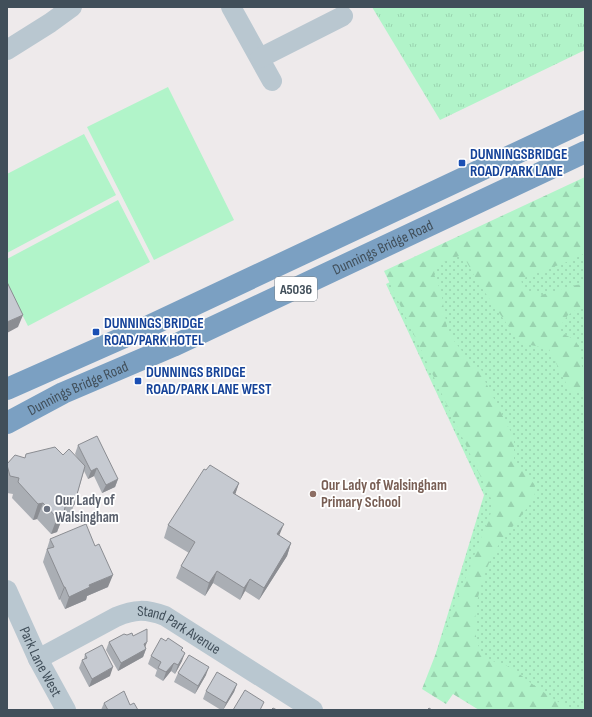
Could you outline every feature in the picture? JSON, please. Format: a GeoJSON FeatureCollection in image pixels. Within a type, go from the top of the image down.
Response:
{"type":"FeatureCollection","features":[{"type":"Feature","properties":{"kind":"highway","name":"Dunnings Bridge Road"},"geometry":{"type":"LineString","coordinates":[[7,389],[147,327],[585,121]]}},
{"type":"Feature","properties":{"kind":"highway","name":"Dunnings Bridge Road"},"geometry":{"type":"LineString","coordinates":[[7,423],[63,393],[180,344],[585,152]]}},
{"type":"Feature","properties":{"kind":"street"},"geometry":{"type":"LineString","coordinates":[[7,50],[50,23],[72,7]]}},
{"type":"Feature","properties":{"kind":"street"},"geometry":{"type":"LineString","coordinates":[[232,7],[272,81]]}},
{"type":"Feature","properties":{"kind":"street"},"geometry":{"type":"LineString","coordinates":[[260,58],[343,16]]}},
{"type":"Feature","properties":{"kind":"street","name":"Park Lane West"},"geometry":{"type":"LineString","coordinates":[[7,590],[38,659],[66,710]]}},
{"type":"Feature","properties":{"kind":"street","name":"Stand Park Avenue"},"geometry":{"type":"LineString","coordinates":[[38,659],[126,612],[147,610],[165,616],[314,710]]}},
{"type":"Feature","properties":{"kind":"green space"},"geometry":{"type":"Polygon","coordinates":[[[372,7],[585,7],[585,50],[440,120],[372,7]]]}},
{"type":"Feature","properties":{"kind":"green space"},"geometry":{"type":"Polygon","coordinates":[[[168,87],[234,220],[154,260],[87,127],[168,87]]]}},
{"type":"Feature","properties":{"kind":"green space"},"geometry":{"type":"Polygon","coordinates":[[[84,134],[116,195],[7,253],[7,174],[84,134]]]}},
{"type":"Feature","properties":{"kind":"green space"},"geometry":{"type":"Polygon","coordinates":[[[585,177],[585,253],[572,260],[521,279],[523,289],[541,295],[576,285],[585,284],[585,304],[568,315],[559,328],[562,333],[575,340],[581,350],[582,368],[585,376],[585,389],[573,392],[569,389],[549,349],[526,344],[516,337],[477,281],[464,257],[459,256],[443,262],[435,269],[434,274],[441,292],[448,333],[475,368],[483,371],[484,379],[514,438],[514,459],[534,484],[535,488],[535,494],[531,502],[498,546],[487,568],[476,607],[475,621],[478,645],[482,655],[486,658],[511,668],[554,700],[571,710],[479,710],[453,694],[446,704],[422,689],[494,505],[384,271],[585,177]]]}},
{"type":"Feature","properties":{"kind":"green space"},"geometry":{"type":"Polygon","coordinates":[[[585,188],[585,710],[521,710],[436,653],[484,495],[386,284],[585,188]]]}},
{"type":"Feature","properties":{"kind":"green space"},"geometry":{"type":"Polygon","coordinates":[[[118,200],[150,262],[28,326],[7,285],[7,259],[118,200]]]}},
{"type":"Feature","properties":{"kind":"building"},"geometry":{"type":"Polygon","coordinates":[[[7,282],[23,315],[7,322],[7,282]]]}},
{"type":"Feature","properties":{"kind":"building"},"geometry":{"type":"Polygon","coordinates":[[[97,436],[118,479],[106,485],[97,468],[91,471],[78,445],[97,436]]]}},
{"type":"Feature","properties":{"kind":"building","name":"Our Lady of Walsingham"},"geometry":{"type":"Polygon","coordinates":[[[55,447],[63,455],[69,449],[85,466],[74,505],[66,503],[63,516],[57,518],[43,503],[38,504],[18,482],[19,478],[10,476],[7,465],[15,455],[25,458],[26,454],[55,447]]]}},
{"type":"Feature","properties":{"kind":"building"},"geometry":{"type":"Polygon","coordinates":[[[210,465],[239,483],[233,493],[284,524],[277,534],[291,543],[264,588],[250,579],[244,588],[217,571],[209,583],[181,566],[195,542],[168,525],[204,469],[206,470],[210,465]]]}},
{"type":"Feature","properties":{"kind":"building"},"geometry":{"type":"Polygon","coordinates":[[[86,524],[95,546],[99,544],[113,575],[89,585],[90,587],[69,597],[47,549],[54,547],[50,539],[86,524]]]}},
{"type":"Feature","properties":{"kind":"building"},"geometry":{"type":"Polygon","coordinates":[[[147,629],[147,642],[144,644],[146,649],[121,663],[109,642],[124,634],[127,635],[132,633],[133,636],[147,629]]]}},
{"type":"Feature","properties":{"kind":"building"},"geometry":{"type":"Polygon","coordinates":[[[161,638],[166,641],[168,638],[183,648],[181,650],[185,653],[178,665],[174,663],[166,672],[158,668],[161,662],[151,656],[161,638]]]}},
{"type":"Feature","properties":{"kind":"building"},"geometry":{"type":"Polygon","coordinates":[[[102,645],[113,667],[92,679],[82,660],[87,658],[85,654],[102,645]]]}},
{"type":"Feature","properties":{"kind":"building"},"geometry":{"type":"Polygon","coordinates":[[[189,655],[209,667],[198,686],[178,673],[189,655]]]}},
{"type":"Feature","properties":{"kind":"building"},"geometry":{"type":"Polygon","coordinates":[[[217,672],[237,684],[226,703],[206,691],[217,672]]]}},
{"type":"Feature","properties":{"kind":"building"},"geometry":{"type":"Polygon","coordinates":[[[245,690],[264,702],[260,710],[233,710],[245,690]]]}},
{"type":"Feature","properties":{"kind":"building"},"geometry":{"type":"Polygon","coordinates":[[[124,691],[130,705],[134,703],[138,710],[108,710],[104,703],[124,691]]]}},
{"type":"Feature","properties":{"kind":"place","name":"DUNNINGSBRIDGE ROAD/PARK LANE"},"geometry":{"type":"Point","coordinates":[462,163]}},
{"type":"Feature","properties":{"kind":"place","name":"DUNNINGS BRIDGE ROAD/PARK HOTEL"},"geometry":{"type":"Point","coordinates":[96,332]}},
{"type":"Feature","properties":{"kind":"place","name":"DUNNINGS BRIDGE ROAD/PARK LANE WEST"},"geometry":{"type":"Point","coordinates":[138,381]}},
{"type":"Feature","properties":{"kind":"place","name":"Our Lady of Walsingham Primary School"},"geometry":{"type":"Point","coordinates":[313,494]}},
{"type":"Feature","properties":{"kind":"place","name":"Our Lady of Walsingham"},"geometry":{"type":"Point","coordinates":[47,509]}}]}
